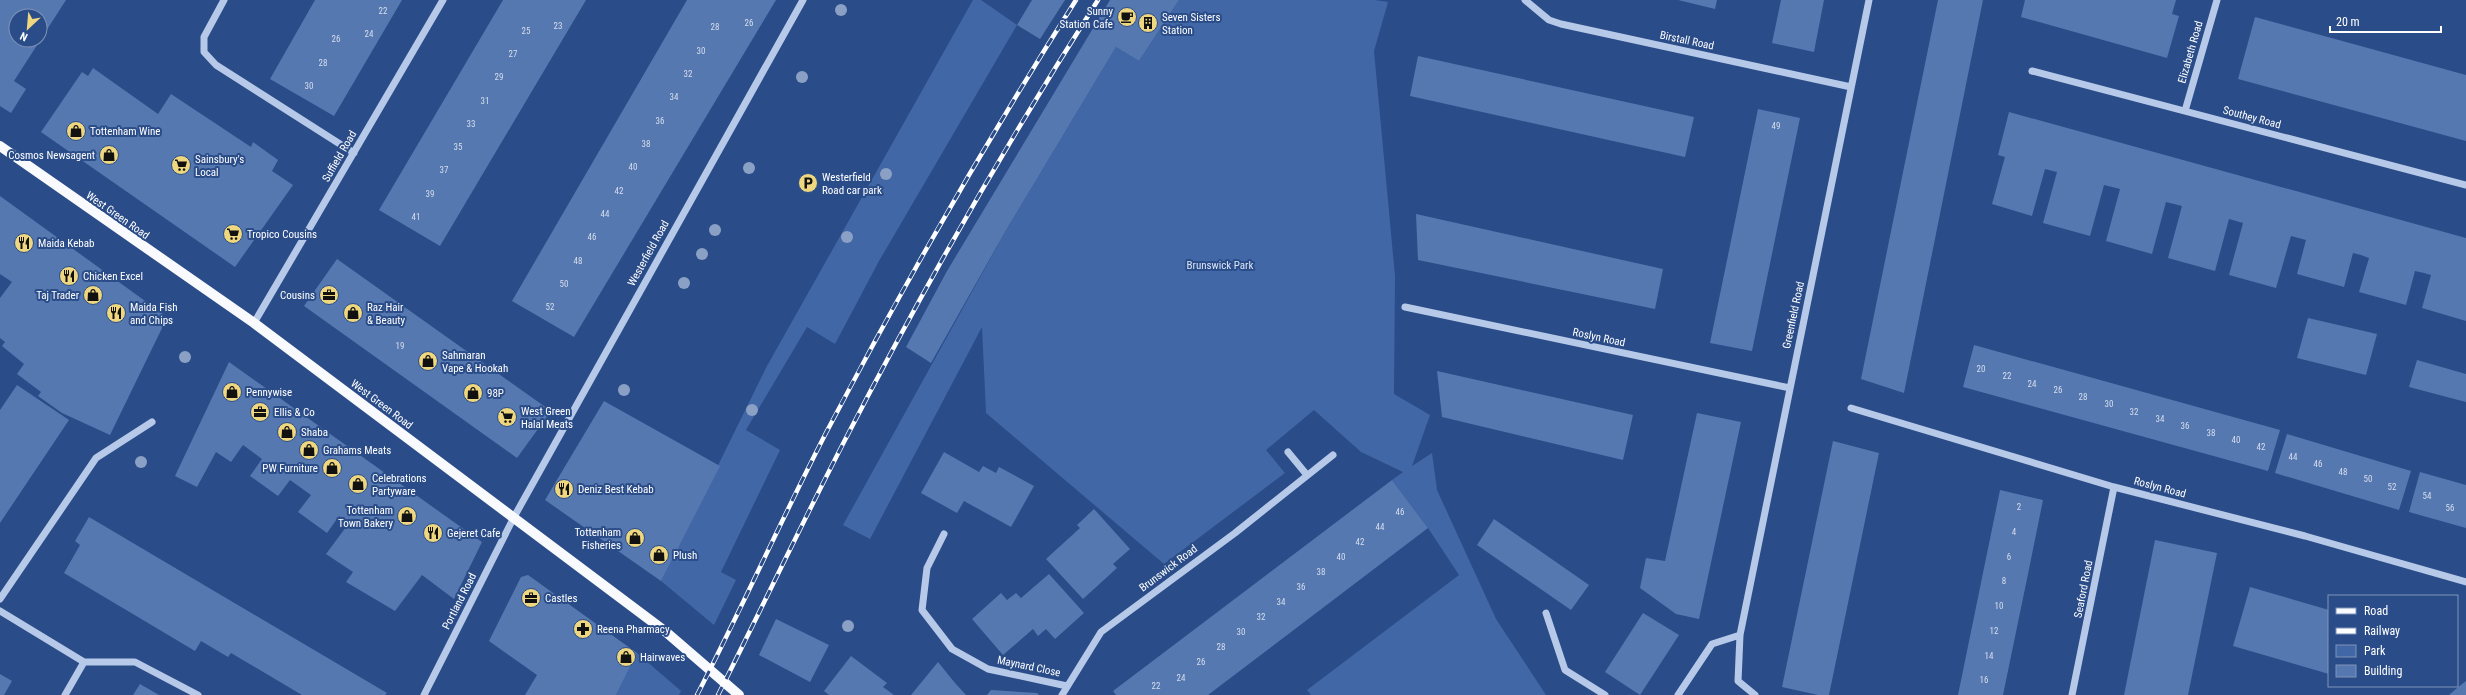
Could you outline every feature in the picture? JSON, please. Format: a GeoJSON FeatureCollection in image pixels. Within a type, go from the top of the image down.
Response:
{"type":"FeatureCollection","features":[{"type":"Feature","properties":{"kind":"main road","name":"West Green Road"},"geometry":{"type":"LineString","coordinates":[[0,146],[254,323],[666,632],[739,695]]}},
{"type":"Feature","properties":{"kind":"street"},"geometry":{"type":"LineString","coordinates":[[224,0],[204,37],[204,52],[216,65],[354,153]]}},
{"type":"Feature","properties":{"kind":"street","name":"Suffield Road"},"geometry":{"type":"LineString","coordinates":[[254,323],[443,0]]}},
{"type":"Feature","properties":{"kind":"street","name":"Westerfield Road"},"geometry":{"type":"LineString","coordinates":[[514,517],[803,0]]}},
{"type":"Feature","properties":{"kind":"street","name":"Birstall Road"},"geometry":{"type":"LineString","coordinates":[[1525,0],[1550,20],[1561,24],[1851,87]]}},
{"type":"Feature","properties":{"kind":"street","name":"Greenfield Road"},"geometry":{"type":"LineString","coordinates":[[1756,695],[1738,681],[1740,635],[1869,0]]}},
{"type":"Feature","properties":{"kind":"street","name":"Elizabeth Road"},"geometry":{"type":"LineString","coordinates":[[2185,111],[2217,0]]}},
{"type":"Feature","properties":{"kind":"street","name":"Southey Road"},"geometry":{"type":"LineString","coordinates":[[2032,71],[2466,186]]}},
{"type":"Feature","properties":{"kind":"street","name":"Roslyn Road"},"geometry":{"type":"LineString","coordinates":[[1405,307],[1790,388]]}},
{"type":"Feature","properties":{"kind":"street","name":"Roslyn Road"},"geometry":{"type":"LineString","coordinates":[[1851,408],[2114,487],[2305,536],[2466,582]]}},
{"type":"Feature","properties":{"kind":"street"},"geometry":{"type":"LineString","coordinates":[[0,599],[96,458],[152,422]]}},
{"type":"Feature","properties":{"kind":"street"},"geometry":{"type":"LineString","coordinates":[[1288,452],[1307,475]]}},
{"type":"Feature","properties":{"kind":"street","name":"Brunswick Road"},"geometry":{"type":"LineString","coordinates":[[1062,695],[1101,632],[1235,533],[1333,455]]}},
{"type":"Feature","properties":{"kind":"street","name":"Seaford Road"},"geometry":{"type":"LineString","coordinates":[[2072,695],[2114,487]]}},
{"type":"Feature","properties":{"kind":"street","name":"Portland Road"},"geometry":{"type":"LineString","coordinates":[[424,695],[514,517]]}},
{"type":"Feature","properties":{"kind":"street","name":"Maynard Close"},"geometry":{"type":"LineString","coordinates":[[944,534],[927,568],[922,610],[952,649],[988,669],[1068,686]]}},
{"type":"Feature","properties":{"kind":"street"},"geometry":{"type":"LineString","coordinates":[[0,611],[84,662],[135,662],[198,695]]}},
{"type":"Feature","properties":{"kind":"street"},"geometry":{"type":"LineString","coordinates":[[1546,613],[1565,670],[1605,695]]}},
{"type":"Feature","properties":{"kind":"street"},"geometry":{"type":"LineString","coordinates":[[1678,695],[1712,644],[1740,635]]}},
{"type":"Feature","properties":{"kind":"street"},"geometry":{"type":"LineString","coordinates":[[65,695],[84,662]]}},
{"type":"Feature","properties":{"kind":"green space"},"geometry":{"type":"Polygon","coordinates":[[[973,0],[981,0],[1017,25],[879,261],[835,344],[807,327],[746,430],[780,450],[721,572],[736,580],[714,625],[661,581],[767,366],[973,0]]]}},
{"type":"Feature","properties":{"kind":"green space","name":"Brunswick Park"},"geometry":{"type":"Polygon","coordinates":[[[1179,0],[1375,0],[1388,2],[1374,51],[1395,276],[1394,394],[1430,415],[1412,466],[1432,453],[1437,490],[1496,619],[1546,695],[1311,695],[1307,690],[1459,575],[1428,528],[1392,480],[1403,472],[1361,452],[1314,410],[1266,450],[1285,473],[1164,564],[986,413],[982,327],[870,539],[843,525],[1005,232],[1116,47],[1139,61],[1179,0]]]}},
{"type":"Feature","properties":{"kind":"green space"},"geometry":{"type":"Polygon","coordinates":[[[637,653],[681,691],[679,695],[616,695],[637,653]]]}},
{"type":"Feature","properties":{"kind":"building"},"geometry":{"type":"Polygon","coordinates":[[[0,0],[66,0],[48,28],[48,8],[8,8],[8,48],[35,48],[14,81],[26,89],[11,113],[0,106],[0,0]]]}},
{"type":"Feature","properties":{"kind":"building"},"geometry":{"type":"Polygon","coordinates":[[[315,0],[402,0],[334,116],[270,79],[315,0]]]}},
{"type":"Feature","properties":{"kind":"building"},"geometry":{"type":"Polygon","coordinates":[[[503,0],[586,0],[440,246],[379,210],[503,0]]]}},
{"type":"Feature","properties":{"kind":"building"},"geometry":{"type":"Polygon","coordinates":[[[687,0],[776,0],[574,337],[512,301],[687,0]]]}},
{"type":"Feature","properties":{"kind":"building"},"geometry":{"type":"Polygon","coordinates":[[[1032,0],[1065,0],[1040,39],[1017,25],[1032,0]]]}},
{"type":"Feature","properties":{"kind":"building"},"geometry":{"type":"Polygon","coordinates":[[[1110,0],[1179,0],[1139,61],[1116,47],[1005,232],[931,363],[906,347],[947,271],[1110,0]]]}},
{"type":"Feature","properties":{"kind":"building"},"geometry":{"type":"Polygon","coordinates":[[[1678,0],[1717,0],[1715,9],[1678,0]]]}},
{"type":"Feature","properties":{"kind":"building"},"geometry":{"type":"Polygon","coordinates":[[[1781,0],[1824,0],[1814,52],[1772,43],[1781,0]]]}},
{"type":"Feature","properties":{"kind":"building"},"geometry":{"type":"Polygon","coordinates":[[[1938,0],[1983,0],[1904,393],[1861,379],[1938,0]]]}},
{"type":"Feature","properties":{"kind":"building"},"geometry":{"type":"Polygon","coordinates":[[[2025,0],[2176,0],[2172,14],[2179,16],[2167,58],[2021,17],[2025,0]]]}},
{"type":"Feature","properties":{"kind":"building"},"geometry":{"type":"Polygon","coordinates":[[[2255,17],[2466,75],[2466,141],[2238,79],[2255,17]]]}},
{"type":"Feature","properties":{"kind":"building"},"geometry":{"type":"Polygon","coordinates":[[[1418,56],[1694,117],[1685,157],[1410,96],[1418,56]]]}},
{"type":"Feature","properties":{"kind":"building"},"geometry":{"type":"Polygon","coordinates":[[[93,68],[158,114],[171,94],[251,147],[253,142],[278,160],[272,171],[293,185],[235,267],[41,132],[82,72],[88,76],[93,68]]]}},
{"type":"Feature","properties":{"kind":"building"},"geometry":{"type":"Polygon","coordinates":[[[1758,109],[1800,118],[1752,351],[1710,343],[1758,109]]]}},
{"type":"Feature","properties":{"kind":"building"},"geometry":{"type":"Polygon","coordinates":[[[2009,112],[2466,238],[2466,321],[2422,308],[2431,275],[2424,273],[2415,271],[2406,305],[2359,292],[2369,258],[2361,255],[2353,253],[2344,287],[2297,274],[2306,240],[2291,236],[2276,288],[2229,275],[2243,223],[2229,219],[2215,271],[2168,258],[2182,206],[2166,202],[2152,254],[2106,241],[2120,189],[2104,185],[2090,236],[2043,223],[2057,172],[2045,169],[2032,216],[1992,204],[2005,157],[1998,155],[2009,112]]]}},
{"type":"Feature","properties":{"kind":"building"},"geometry":{"type":"Polygon","coordinates":[[[0,196],[163,314],[164,324],[110,435],[62,413],[38,396],[41,392],[17,374],[24,364],[2,346],[5,342],[0,338],[0,298],[12,282],[0,274],[0,196]]]}},
{"type":"Feature","properties":{"kind":"building"},"geometry":{"type":"Polygon","coordinates":[[[1416,214],[1663,269],[1655,309],[1418,260],[1416,214]]]}},
{"type":"Feature","properties":{"kind":"building"},"geometry":{"type":"Polygon","coordinates":[[[337,259],[551,411],[517,458],[304,306],[337,259]]]}},
{"type":"Feature","properties":{"kind":"building"},"geometry":{"type":"Polygon","coordinates":[[[2308,318],[2377,334],[2366,375],[2297,358],[2308,318]]]}},
{"type":"Feature","properties":{"kind":"building"},"geometry":{"type":"Polygon","coordinates":[[[1974,345],[2280,430],[2268,471],[1963,387],[1974,345]]]}},
{"type":"Feature","properties":{"kind":"building"},"geometry":{"type":"Polygon","coordinates":[[[2417,360],[2466,374],[2466,402],[2409,387],[2417,360]]]}},
{"type":"Feature","properties":{"kind":"building"},"geometry":{"type":"Polygon","coordinates":[[[229,362],[482,542],[454,599],[422,575],[395,611],[346,582],[353,572],[326,554],[349,523],[339,516],[327,533],[298,512],[311,495],[290,480],[278,496],[250,476],[262,459],[243,445],[231,462],[216,452],[197,487],[175,476],[229,362]]]}},
{"type":"Feature","properties":{"kind":"building"},"geometry":{"type":"Polygon","coordinates":[[[1437,371],[1633,415],[1623,460],[1442,417],[1437,371]]]}},
{"type":"Feature","properties":{"kind":"building"},"geometry":{"type":"Polygon","coordinates":[[[17,385],[69,420],[0,523],[0,410],[17,385]]]}},
{"type":"Feature","properties":{"kind":"building"},"geometry":{"type":"Polygon","coordinates":[[[604,401],[720,466],[661,581],[545,500],[604,401]]]}},
{"type":"Feature","properties":{"kind":"building"},"geometry":{"type":"Polygon","coordinates":[[[1697,413],[1741,422],[1699,619],[1676,614],[1640,588],[1646,558],[1665,561],[1697,413]]]}},
{"type":"Feature","properties":{"kind":"building"},"geometry":{"type":"Polygon","coordinates":[[[2287,434],[2411,471],[2399,510],[2275,473],[2287,434]]]}},
{"type":"Feature","properties":{"kind":"building"},"geometry":{"type":"Polygon","coordinates":[[[1833,441],[1879,453],[1829,695],[1818,695],[1782,687],[1833,441]]]}},
{"type":"Feature","properties":{"kind":"building"},"geometry":{"type":"Polygon","coordinates":[[[944,452],[979,472],[983,466],[996,473],[999,467],[1034,486],[1011,527],[964,501],[957,513],[921,493],[944,452]]]}},
{"type":"Feature","properties":{"kind":"building"},"geometry":{"type":"Polygon","coordinates":[[[2420,472],[2466,485],[2466,528],[2409,512],[2420,472]]]}},
{"type":"Feature","properties":{"kind":"building"},"geometry":{"type":"Polygon","coordinates":[[[1392,480],[1428,528],[1208,695],[1116,695],[1113,691],[1392,480]]]}},
{"type":"Feature","properties":{"kind":"building"},"geometry":{"type":"Polygon","coordinates":[[[2000,490],[2043,500],[2028,574],[2003,695],[1958,695],[2000,490]]]}},
{"type":"Feature","properties":{"kind":"building"},"geometry":{"type":"Polygon","coordinates":[[[1094,509],[1130,549],[1113,564],[1117,568],[1083,599],[1046,559],[1080,528],[1077,525],[1094,509]]]}},
{"type":"Feature","properties":{"kind":"building"},"geometry":{"type":"Polygon","coordinates":[[[89,517],[387,693],[385,695],[302,695],[231,653],[228,657],[201,641],[195,651],[64,573],[80,545],[75,541],[89,517]]]}},
{"type":"Feature","properties":{"kind":"building"},"geometry":{"type":"Polygon","coordinates":[[[1494,519],[1589,585],[1571,610],[1477,545],[1494,519]]]}},
{"type":"Feature","properties":{"kind":"building"},"geometry":{"type":"Polygon","coordinates":[[[2155,540],[2217,553],[2188,695],[2124,695],[2155,540]]]}},
{"type":"Feature","properties":{"kind":"building"},"geometry":{"type":"Polygon","coordinates":[[[1049,574],[1084,613],[1055,639],[1046,629],[1038,636],[1033,629],[1003,655],[972,619],[1001,593],[1007,600],[1016,593],[1021,598],[1049,574]]]}},
{"type":"Feature","properties":{"kind":"building"},"geometry":{"type":"Polygon","coordinates":[[[528,575],[637,653],[616,695],[525,695],[537,675],[489,641],[521,577],[528,575]]]}},
{"type":"Feature","properties":{"kind":"building"},"geometry":{"type":"Polygon","coordinates":[[[2250,587],[2328,610],[2328,674],[2233,646],[2250,587]]]}},
{"type":"Feature","properties":{"kind":"building"},"geometry":{"type":"Polygon","coordinates":[[[1643,613],[1679,635],[1640,695],[1605,672],[1643,613]]]}},
{"type":"Feature","properties":{"kind":"building"},"geometry":{"type":"Polygon","coordinates":[[[776,619],[829,645],[810,682],[759,655],[776,619]]]}},
{"type":"Feature","properties":{"kind":"building"},"geometry":{"type":"Polygon","coordinates":[[[851,656],[887,683],[883,687],[894,695],[829,695],[824,691],[851,656]]]}},
{"type":"Feature","properties":{"kind":"building"},"geometry":{"type":"Polygon","coordinates":[[[938,662],[955,683],[966,695],[911,695],[938,662]]]}},
{"type":"Feature","properties":{"kind":"building"},"geometry":{"type":"Polygon","coordinates":[[[0,674],[12,681],[4,695],[0,695],[0,674]]]}},
{"type":"Feature","properties":{"kind":"building"},"geometry":{"type":"Polygon","coordinates":[[[2466,681],[2466,695],[2449,695],[2457,688],[2466,681]]]}},
{"type":"Feature","properties":{"kind":"building"},"geometry":{"type":"Polygon","coordinates":[[[140,684],[159,695],[133,695],[140,684]]]}},
{"type":"Feature","properties":{"kind":"building"},"geometry":{"type":"Polygon","coordinates":[[[991,690],[1037,693],[1039,695],[987,695],[991,690]]]}},
{"type":"Feature","properties":{"kind":"railway"},"geometry":{"type":"LineString","coordinates":[[697,695],[810,464],[856,376],[978,159],[1076,0]]}},
{"type":"Feature","properties":{"kind":"railway"},"geometry":{"type":"LineString","coordinates":[[718,695],[830,470],[905,327],[967,216],[1031,107],[1098,0]]}},
{"type":"Feature","properties":{"kind":"place","name":"Sunny Station Cafe"},"geometry":{"type":"Point","coordinates":[1127,17]}},
{"type":"Feature","properties":{"kind":"place","name":"Seven Sisters Station"},"geometry":{"type":"Point","coordinates":[1148,23]}},
{"type":"Feature","properties":{"kind":"place","name":"Tottenham Wine"},"geometry":{"type":"Point","coordinates":[76,131]}},
{"type":"Feature","properties":{"kind":"place","name":"Cosmos Newsagent"},"geometry":{"type":"Point","coordinates":[109,155]}},
{"type":"Feature","properties":{"kind":"place","name":"Sainsbury's Local"},"geometry":{"type":"Point","coordinates":[181,165]}},
{"type":"Feature","properties":{"kind":"place","name":"Westerfield Road car park"},"geometry":{"type":"Point","coordinates":[808,183]}},
{"type":"Feature","properties":{"kind":"place","name":"Tropico Cousins"},"geometry":{"type":"Point","coordinates":[233,234]}},
{"type":"Feature","properties":{"kind":"place","name":"Maida Kebab"},"geometry":{"type":"Point","coordinates":[24,243]}},
{"type":"Feature","properties":{"kind":"place","name":"Chicken Excel"},"geometry":{"type":"Point","coordinates":[69,276]}},
{"type":"Feature","properties":{"kind":"place","name":"Taj Trader"},"geometry":{"type":"Point","coordinates":[93,295]}},
{"type":"Feature","properties":{"kind":"place","name":"Cousins"},"geometry":{"type":"Point","coordinates":[329,295]}},
{"type":"Feature","properties":{"kind":"place","name":"Maida Fish and Chips"},"geometry":{"type":"Point","coordinates":[116,313]}},
{"type":"Feature","properties":{"kind":"place","name":"Raz Hair & Beauty"},"geometry":{"type":"Point","coordinates":[353,313]}},
{"type":"Feature","properties":{"kind":"place","name":"Sahmaran Vape & Hookah"},"geometry":{"type":"Point","coordinates":[428,361]}},
{"type":"Feature","properties":{"kind":"place","name":"Pennywise"},"geometry":{"type":"Point","coordinates":[232,392]}},
{"type":"Feature","properties":{"kind":"place","name":"98P"},"geometry":{"type":"Point","coordinates":[473,393]}},
{"type":"Feature","properties":{"kind":"place","name":"Ellis & Co"},"geometry":{"type":"Point","coordinates":[260,412]}},
{"type":"Feature","properties":{"kind":"place","name":"West Green Halal Meats"},"geometry":{"type":"Point","coordinates":[507,417]}},
{"type":"Feature","properties":{"kind":"place","name":"Shaba"},"geometry":{"type":"Point","coordinates":[287,432]}},
{"type":"Feature","properties":{"kind":"place","name":"Grahams Meats"},"geometry":{"type":"Point","coordinates":[309,450]}},
{"type":"Feature","properties":{"kind":"place","name":"PW Furniture"},"geometry":{"type":"Point","coordinates":[332,468]}},
{"type":"Feature","properties":{"kind":"place","name":"Celebrations Partyware"},"geometry":{"type":"Point","coordinates":[358,484]}},
{"type":"Feature","properties":{"kind":"place","name":"Deniz Best Kebab"},"geometry":{"type":"Point","coordinates":[564,489]}},
{"type":"Feature","properties":{"kind":"place","name":"Tottenham Town Bakery"},"geometry":{"type":"Point","coordinates":[407,516]}},
{"type":"Feature","properties":{"kind":"place","name":"Gejeret Cafe"},"geometry":{"type":"Point","coordinates":[433,533]}},
{"type":"Feature","properties":{"kind":"place","name":"Tottenham Fisheries"},"geometry":{"type":"Point","coordinates":[635,538]}},
{"type":"Feature","properties":{"kind":"place","name":"Plush"},"geometry":{"type":"Point","coordinates":[659,555]}},
{"type":"Feature","properties":{"kind":"place","name":"Castles"},"geometry":{"type":"Point","coordinates":[531,598]}},
{"type":"Feature","properties":{"kind":"place","name":"Reena Pharmacy"},"geometry":{"type":"Point","coordinates":[583,629]}},
{"type":"Feature","properties":{"kind":"place","name":"Hairwaves"},"geometry":{"type":"Point","coordinates":[626,657]}}]}
